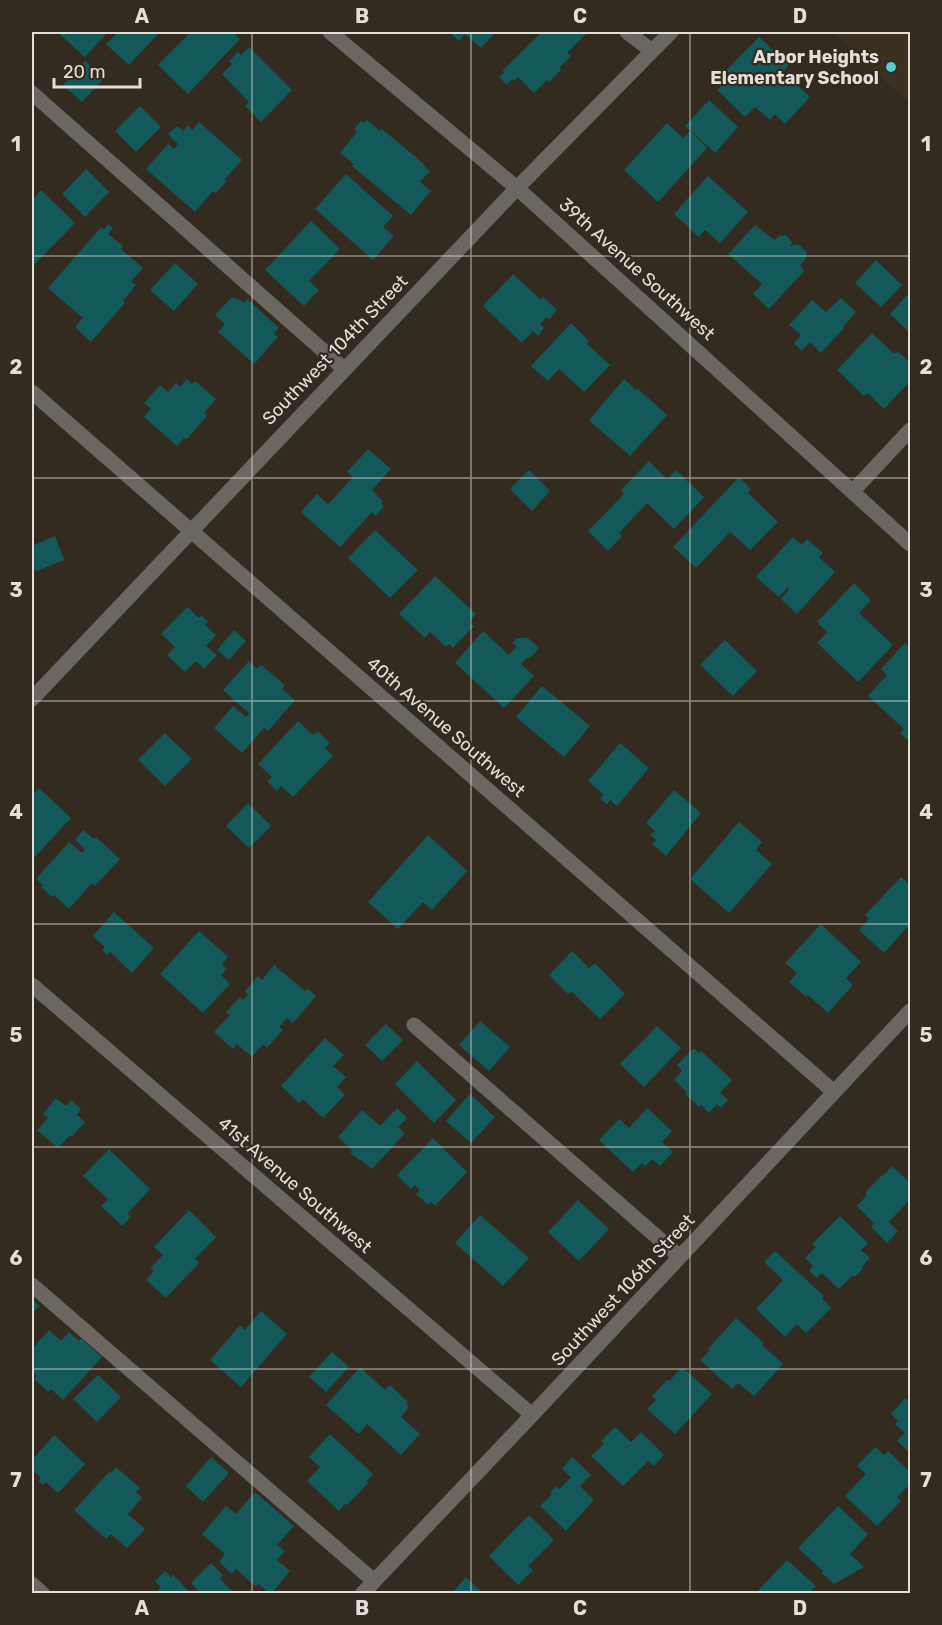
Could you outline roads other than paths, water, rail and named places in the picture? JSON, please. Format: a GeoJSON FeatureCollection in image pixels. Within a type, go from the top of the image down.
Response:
{"type":"FeatureCollection","features":[{"type":"Feature","properties":{"kind":"street","name":"39th Avenue Southwest"},"geometry":{"type":"LineString","coordinates":[[330,32],[517,188],[910,544]]}},
{"type":"Feature","properties":{"kind":"street"},"geometry":{"type":"LineString","coordinates":[[627,32],[652,51]]}},
{"type":"Feature","properties":{"kind":"street","name":"Southwest 104th Street"},"geometry":{"type":"LineString","coordinates":[[32,699],[37,682],[191,530],[517,188],[671,32]]}},
{"type":"Feature","properties":{"kind":"street"},"geometry":{"type":"LineString","coordinates":[[32,93],[344,369]]}},
{"type":"Feature","properties":{"kind":"street","name":"40th Avenue Southwest"},"geometry":{"type":"LineString","coordinates":[[32,392],[834,1092]]}},
{"type":"Feature","properties":{"kind":"street"},"geometry":{"type":"LineString","coordinates":[[853,491],[910,430]]}},
{"type":"Feature","properties":{"kind":"street","name":"41st Avenue Southwest"},"geometry":{"type":"LineString","coordinates":[[32,985],[532,1416]]}},
{"type":"Feature","properties":{"kind":"street","name":"Southwest 106th Street"},"geometry":{"type":"LineString","coordinates":[[362,1593],[532,1416],[910,1011]]}},
{"type":"Feature","properties":{"kind":"street"},"geometry":{"type":"LineString","coordinates":[[414,1025],[680,1257]]}},
{"type":"Feature","properties":{"kind":"street"},"geometry":{"type":"LineString","coordinates":[[32,1285],[374,1581]]}},
{"type":"Feature","properties":{"kind":"street"},"geometry":{"type":"LineString","coordinates":[[32,1584],[43,1593]]}},
{"type":"Feature","properties":{"kind":"place","name":"Arbor Heights Elementary School"},"geometry":{"type":"Point","coordinates":[891,67]}}]}
